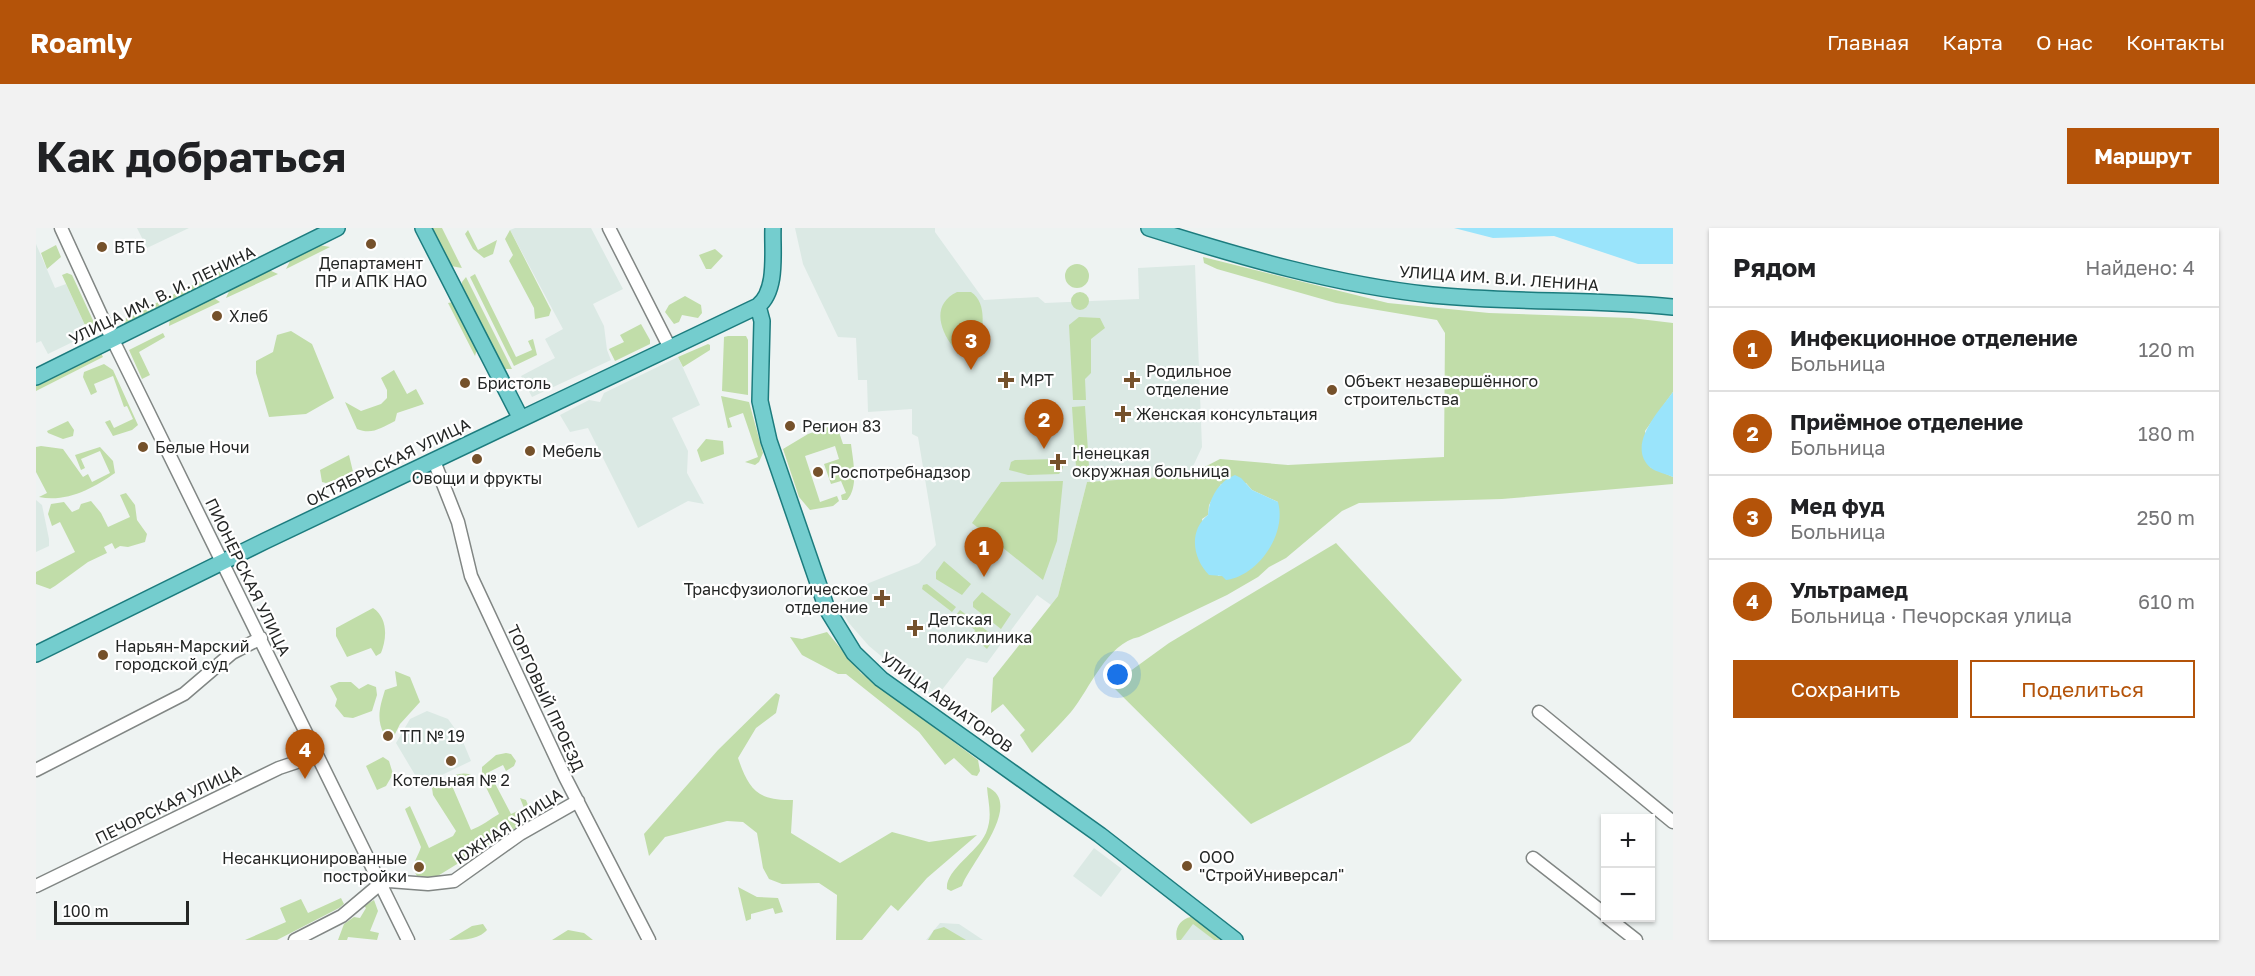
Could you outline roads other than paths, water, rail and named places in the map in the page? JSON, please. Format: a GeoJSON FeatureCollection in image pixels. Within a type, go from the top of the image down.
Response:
{"type":"FeatureCollection","features":[{"type":"Feature","properties":{"kind":"main road","name":"УЛИЦА ИМ. В. И. ЛЕНИНА"},"geometry":{"type":"LineString","coordinates":[[36,377],[337,228]]}},
{"type":"Feature","properties":{"kind":"main road"},"geometry":{"type":"LineString","coordinates":[[423,228],[521,419]]}},
{"type":"Feature","properties":{"kind":"main road"},"geometry":{"type":"LineString","coordinates":[[758,306],[765,301],[770,286],[773,228]]}},
{"type":"Feature","properties":{"kind":"main road","name":"УЛИЦА ИМ. В.И. ЛЕНИНА"},"geometry":{"type":"LineString","coordinates":[[1149,228],[1313,274],[1390,290],[1446,296],[1673,307]]}},
{"type":"Feature","properties":{"kind":"main road","name":"ОКТЯБРЬСКАЯ УЛИЦА"},"geometry":{"type":"LineString","coordinates":[[36,654],[222,562],[758,306]]}},
{"type":"Feature","properties":{"kind":"main road","name":"УЛИЦА АВИАТОРОВ"},"geometry":{"type":"LineString","coordinates":[[758,306],[762,321],[758,382],[769,441],[827,609],[854,652],[881,679],[1100,835],[1235,940]]}},
{"type":"Feature","properties":{"kind":"street","name":"ПИОНЕРСКАЯ УЛИЦА"},"geometry":{"type":"LineString","coordinates":[[61,228],[113,340],[261,638],[315,756],[408,940]]}},
{"type":"Feature","properties":{"kind":"street"},"geometry":{"type":"LineString","coordinates":[[609,228],[670,348]]}},
{"type":"Feature","properties":{"kind":"street","name":"ТОРГОВЫЙ ПРОЕЗД"},"geometry":{"type":"LineString","coordinates":[[434,461],[458,522],[471,576],[578,801],[649,940]]}},
{"type":"Feature","properties":{"kind":"street"},"geometry":{"type":"LineString","coordinates":[[36,770],[184,694],[232,653],[261,638]]}},
{"type":"Feature","properties":{"kind":"street"},"geometry":{"type":"LineString","coordinates":[[1539,712],[1673,822]]}},
{"type":"Feature","properties":{"kind":"street","name":"ПЕЧОРСКАЯ УЛИЦА"},"geometry":{"type":"LineString","coordinates":[[36,886],[279,768],[315,756]]}},
{"type":"Feature","properties":{"kind":"street","name":"ЮЖНАЯ УЛИЦА"},"geometry":{"type":"LineString","coordinates":[[380,885],[389,881],[428,884],[454,881],[520,834],[578,801]]}},
{"type":"Feature","properties":{"kind":"street"},"geometry":{"type":"LineString","coordinates":[[1533,858],[1601,911]]}},
{"type":"Feature","properties":{"kind":"street"},"geometry":{"type":"LineString","coordinates":[[295,940],[342,916],[380,885]]}},
{"type":"Feature","properties":{"kind":"street"},"geometry":{"type":"LineString","coordinates":[[1614,922],[1636,940]]}},
{"type":"Feature","properties":{"kind":"water"},"geometry":{"type":"Polygon","coordinates":[[[1454,228],[1673,228],[1673,264],[1638,264],[1554,236],[1493,238],[1454,228]]]}},
{"type":"Feature","properties":{"kind":"water"},"geometry":{"type":"Polygon","coordinates":[[[1673,392],[1673,477],[1651,468],[1644,459],[1642,449],[1647,428],[1673,392]]]}},
{"type":"Feature","properties":{"kind":"water"},"geometry":{"type":"Polygon","coordinates":[[[1235,475],[1252,490],[1278,502],[1280,514],[1274,540],[1259,562],[1238,577],[1226,580],[1222,576],[1209,575],[1196,553],[1195,537],[1197,529],[1208,515],[1210,502],[1216,491],[1224,481],[1235,475]]]}},
{"type":"Feature","properties":{"kind":"place","name":"Департамент ПР и АПК НАО"},"geometry":{"type":"Point","coordinates":[371,244]}},
{"type":"Feature","properties":{"kind":"place","name":"ВТБ"},"geometry":{"type":"Point","coordinates":[102,247]}},
{"type":"Feature","properties":{"kind":"place","name":"Хлеб"},"geometry":{"type":"Point","coordinates":[217,316]}},
{"type":"Feature","properties":{"kind":"place","name":"Мед фуд"},"geometry":{"type":"Point","coordinates":[971,370]}},
{"type":"Feature","properties":{"kind":"place","name":"МРТ"},"geometry":{"type":"Point","coordinates":[1006,380]}},
{"type":"Feature","properties":{"kind":"place","name":"Родильное отделение"},"geometry":{"type":"Point","coordinates":[1132,380]}},
{"type":"Feature","properties":{"kind":"place","name":"Бристоль"},"geometry":{"type":"Point","coordinates":[465,383]}},
{"type":"Feature","properties":{"kind":"place","name":"Объект незавершённого строительства"},"geometry":{"type":"Point","coordinates":[1332,390]}},
{"type":"Feature","properties":{"kind":"place","name":"Женская консультация"},"geometry":{"type":"Point","coordinates":[1123,414]}},
{"type":"Feature","properties":{"kind":"place","name":"Регион 83"},"geometry":{"type":"Point","coordinates":[790,426]}},
{"type":"Feature","properties":{"kind":"place","name":"Белые Ночи"},"geometry":{"type":"Point","coordinates":[143,447]}},
{"type":"Feature","properties":{"kind":"place","name":"Приёмное отделение"},"geometry":{"type":"Point","coordinates":[1044,449]}},
{"type":"Feature","properties":{"kind":"place","name":"Мебель"},"geometry":{"type":"Point","coordinates":[530,451]}},
{"type":"Feature","properties":{"kind":"place","name":"Овощи и фрукты"},"geometry":{"type":"Point","coordinates":[477,459]}},
{"type":"Feature","properties":{"kind":"place","name":"Ненецкая окружная больница"},"geometry":{"type":"Point","coordinates":[1058,462]}},
{"type":"Feature","properties":{"kind":"place","name":"Роспотребнадзор"},"geometry":{"type":"Point","coordinates":[818,472]}},
{"type":"Feature","properties":{"kind":"place","name":"Инфекционное отделение"},"geometry":{"type":"Point","coordinates":[984,577]}},
{"type":"Feature","properties":{"kind":"place","name":"Трансфузиологическое отделение"},"geometry":{"type":"Point","coordinates":[882,598]}},
{"type":"Feature","properties":{"kind":"place","name":"Детская поликлиника"},"geometry":{"type":"Point","coordinates":[915,628]}},
{"type":"Feature","properties":{"kind":"place","name":"Нарьян-Марский городской суд"},"geometry":{"type":"Point","coordinates":[103,655]}},
{"type":"Feature","properties":{"kind":"place","name":"ТП № 19"},"geometry":{"type":"Point","coordinates":[388,736]}},
{"type":"Feature","properties":{"kind":"place","name":"Котельная № 2"},"geometry":{"type":"Point","coordinates":[451,761]}},
{"type":"Feature","properties":{"kind":"place","name":"Ультрамед"},"geometry":{"type":"Point","coordinates":[305,779]}},
{"type":"Feature","properties":{"kind":"place","name":"ООО \"СтройУниверсал\""},"geometry":{"type":"Point","coordinates":[1187,866]}},
{"type":"Feature","properties":{"kind":"place","name":"Несанкционированные постройки"},"geometry":{"type":"Point","coordinates":[419,867]}}]}
